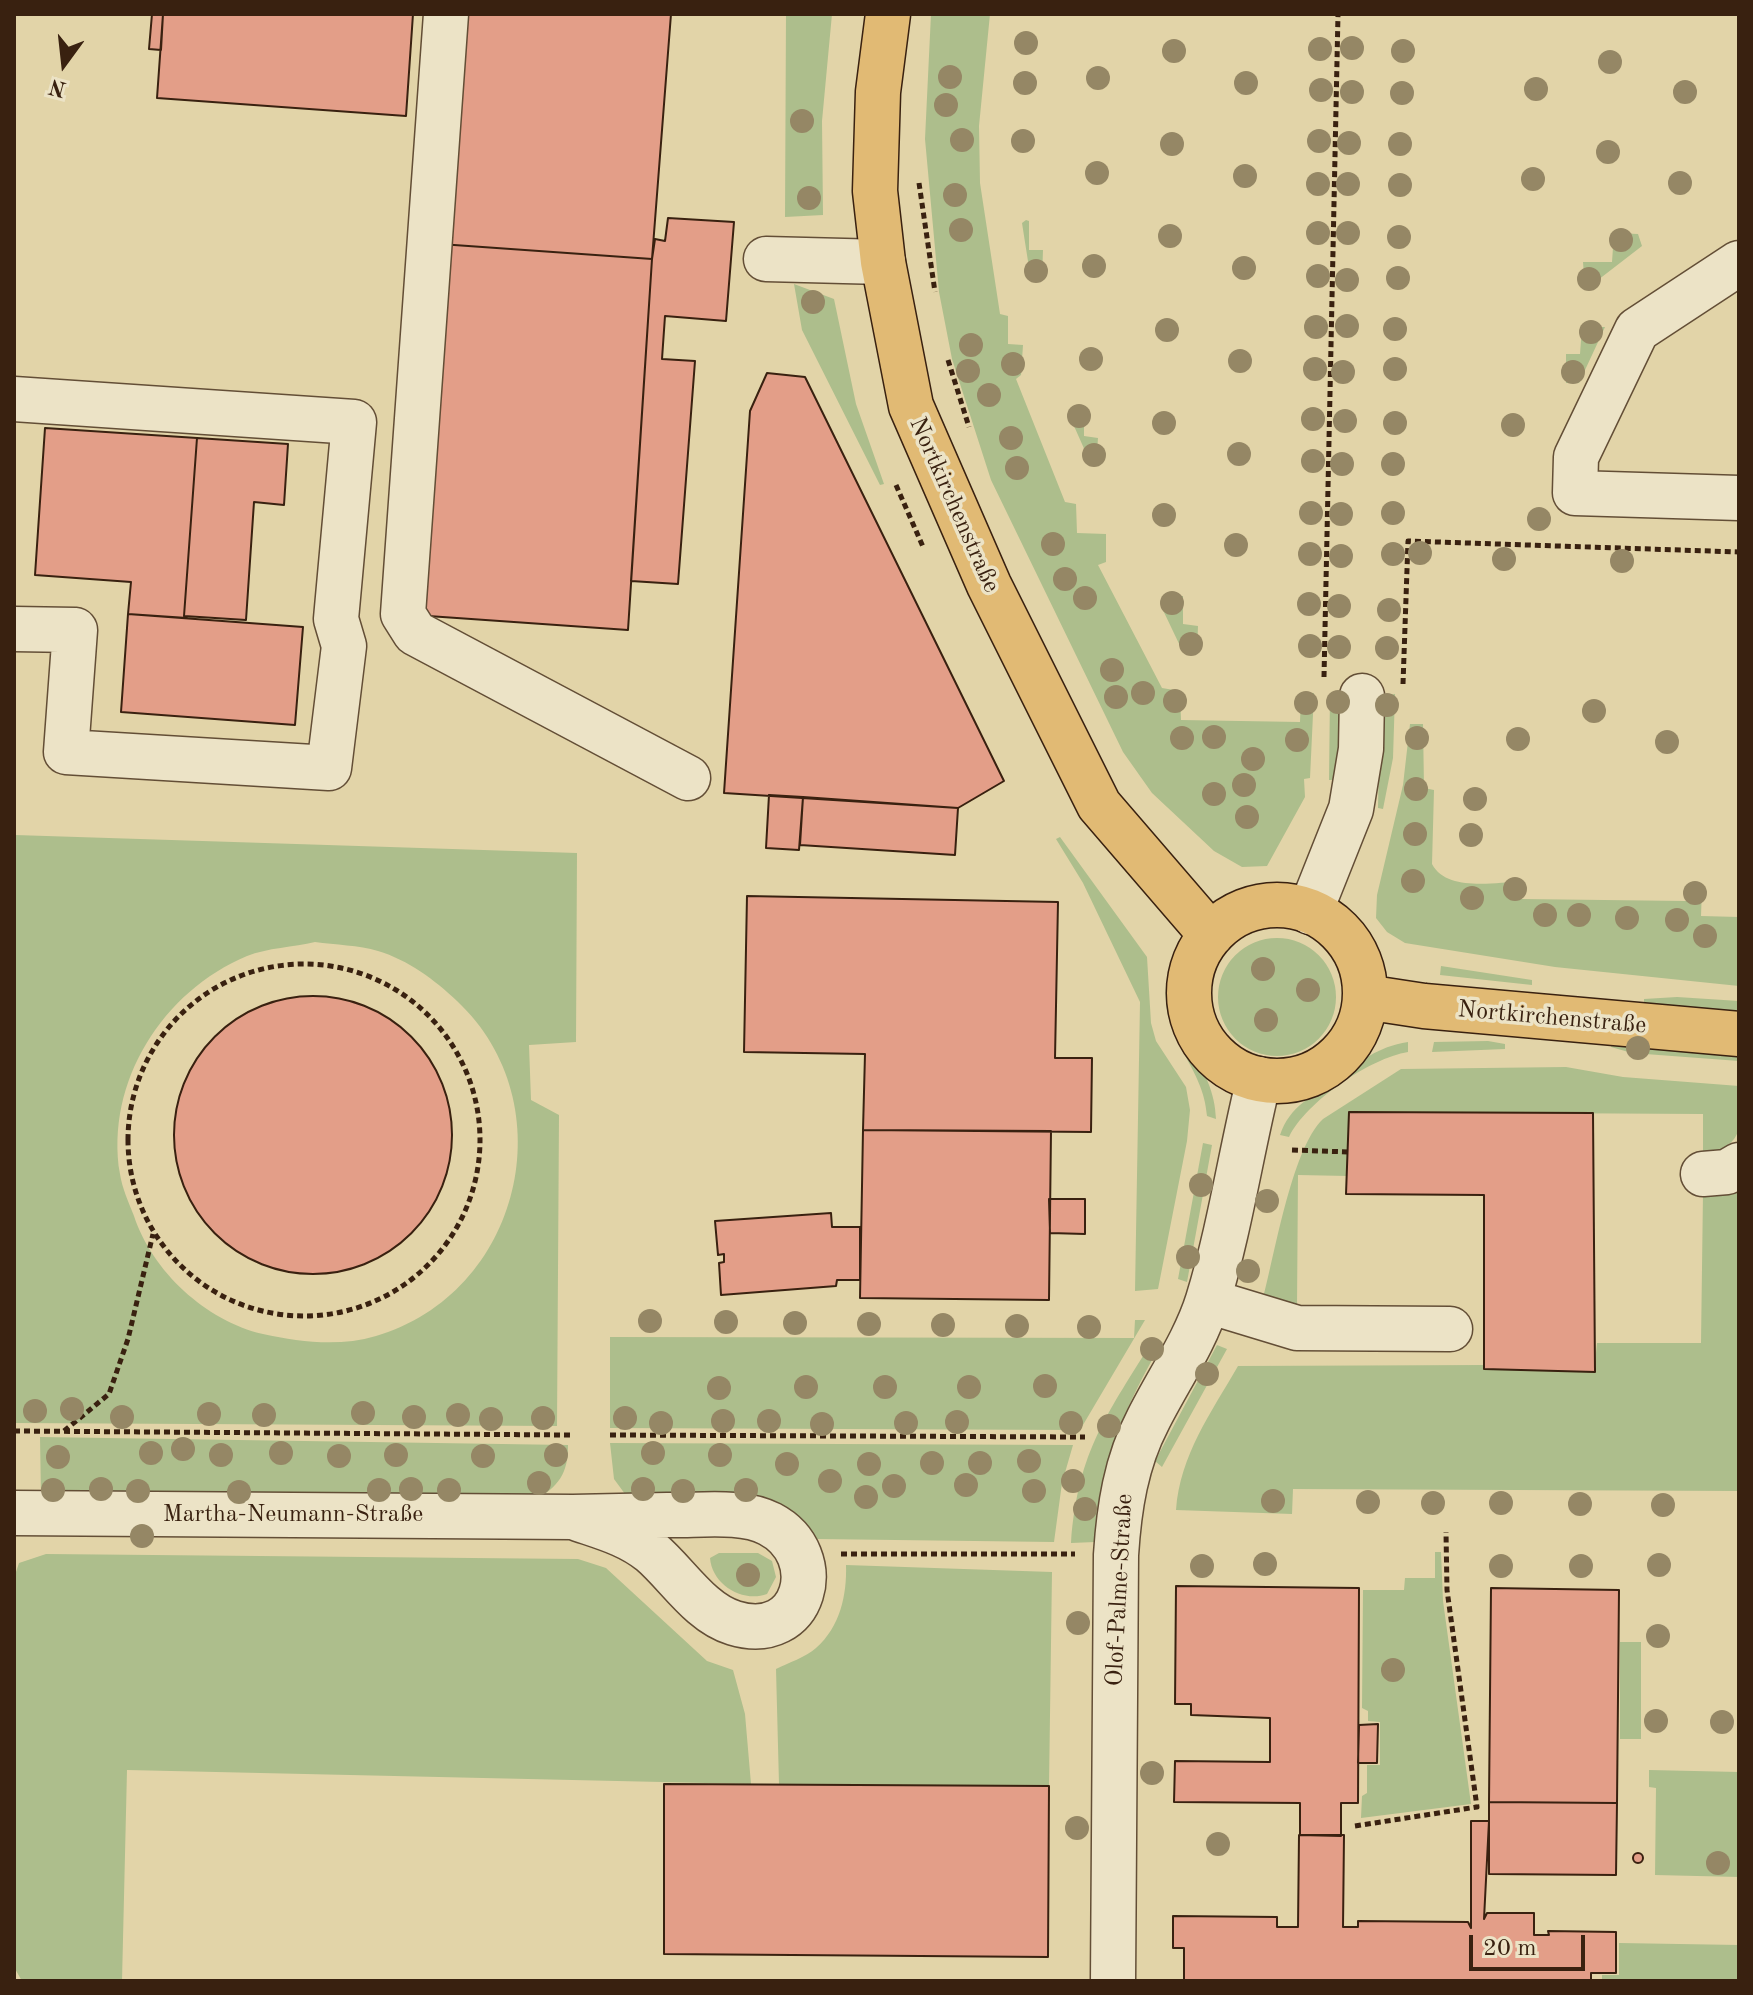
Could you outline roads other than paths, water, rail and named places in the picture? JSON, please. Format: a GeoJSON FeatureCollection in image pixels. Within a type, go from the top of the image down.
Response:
{"type":"FeatureCollection","features":[{"type":"Feature","properties":{"kind":"main road","name":"Nortkirchenstraße"},"geometry":{"type":"LineString","coordinates":[[888,14],[878,92],[875,191],[883,262],[911,406],[989,585],[1099,805],[1211,935]]}},
{"type":"Feature","properties":{"kind":"main road"},"geometry":{"type":"LineString","coordinates":[[1284,905],[1310,912],[1333,925],[1351,946],[1362,971],[1365,997],[1354,1034],[1331,1063],[1297,1078],[1259,1079],[1234,1070],[1213,1055],[1198,1033],[1190,1008],[1189,982],[1196,957],[1211,935],[1231,917],[1256,907],[1284,905]]}},
{"type":"Feature","properties":{"kind":"main road","name":"Nortkirchenstraße"},"geometry":{"type":"LineString","coordinates":[[1365,997],[1424,1006],[1739,1034]]}},
{"type":"Feature","properties":{"kind":"street"},"geometry":{"type":"LineString","coordinates":[[446,14],[403,614],[415,633],[688,778]]}},
{"type":"Feature","properties":{"kind":"street"},"geometry":{"type":"LineString","coordinates":[[766,259],[883,262]]}},
{"type":"Feature","properties":{"kind":"street"},"geometry":{"type":"LineString","coordinates":[[1739,263],[1637,330],[1576,457],[1575,493],[1739,498]]}},
{"type":"Feature","properties":{"kind":"street"},"geometry":{"type":"LineString","coordinates":[[14,399],[354,422],[336,619],[344,646],[329,768],[66,752],[75,630],[14,629]]}},
{"type":"Feature","properties":{"kind":"street"},"geometry":{"type":"LineString","coordinates":[[1310,912],[1351,809],[1361,749],[1363,693]]}},
{"type":"Feature","properties":{"kind":"street","name":"Olof-Palme-Straße"},"geometry":{"type":"LineString","coordinates":[[1113,1981],[1116,1555],[1121,1496],[1131,1457],[1189,1345],[1208,1301],[1259,1079]]}},
{"type":"Feature","properties":{"kind":"street"},"geometry":{"type":"LineString","coordinates":[[1208,1301],[1297,1328],[1450,1329]]}},
{"type":"Feature","properties":{"kind":"street","name":"Martha-Neumann-Straße"},"geometry":{"type":"LineString","coordinates":[[14,1513],[737,1517],[770,1523],[800,1556],[802,1591],[789,1616],[770,1625],[733,1623],[709,1610],[651,1552],[632,1539],[573,1517]]}}]}
